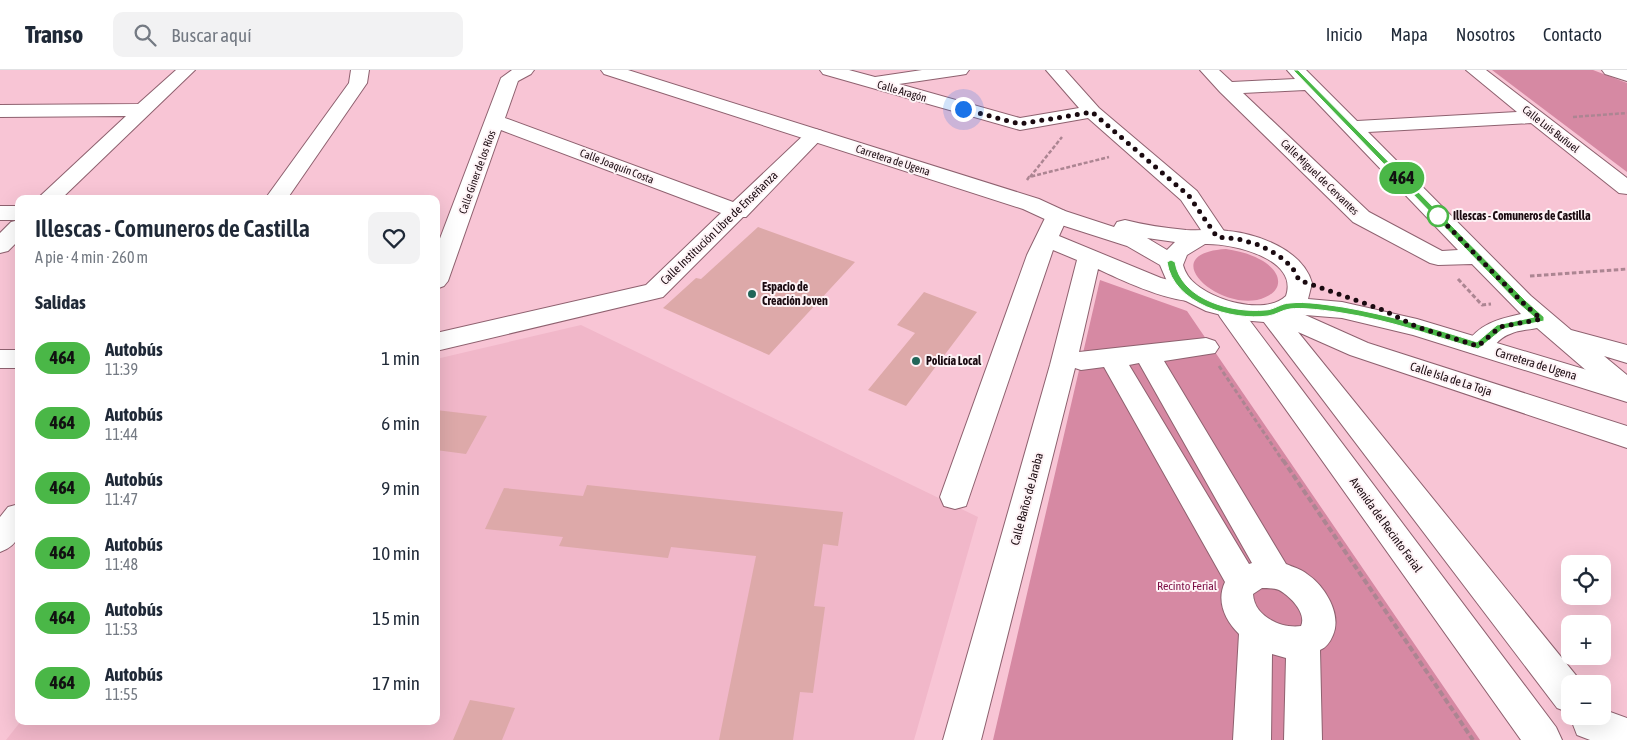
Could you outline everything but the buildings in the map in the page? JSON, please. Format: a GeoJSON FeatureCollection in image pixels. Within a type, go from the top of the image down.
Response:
{"type":"FeatureCollection","features":[{"type":"Feature","properties":{"kind":"street"},"geometry":{"type":"LineString","coordinates":[[52,195],[186,70]]}},
{"type":"Feature","properties":{"kind":"street"},"geometry":{"type":"LineString","coordinates":[[279,195],[358,83],[360,70]]}},
{"type":"Feature","properties":{"kind":"street","name":"Calle Giner de los Ríos"},"geometry":{"type":"LineString","coordinates":[[440,271],[510,78],[525,70]]}},
{"type":"Feature","properties":{"kind":"street","name":"Carretera de Ugena"},"geometry":{"type":"LineString","coordinates":[[610,70],[1022,201],[1057,216],[1134,241],[1171,263]]}},
{"type":"Feature","properties":{"kind":"street","name":"Calle Aragón"},"geometry":{"type":"LineString","coordinates":[[829,70],[1020,124],[1092,112]]}},
{"type":"Feature","properties":{"kind":"street"},"geometry":{"type":"LineString","coordinates":[[872,82],[960,70]]}},
{"type":"Feature","properties":{"kind":"street"},"geometry":{"type":"LineString","coordinates":[[1055,70],[1092,112],[1189,196],[1208,237]]}},
{"type":"Feature","properties":{"kind":"street","name":"Calle Miguel de Cervantes"},"geometry":{"type":"LineString","coordinates":[[1209,70],[1361,216],[1438,258],[1478,257]]}},
{"type":"Feature","properties":{"kind":"street","name":"Calle Luis Buñuel"},"geometry":{"type":"LineString","coordinates":[[1475,70],[1627,188]]}},
{"type":"Feature","properties":{"kind":"street"},"geometry":{"type":"LineString","coordinates":[[1611,70],[1627,76]]}},
{"type":"Feature","properties":{"kind":"street"},"geometry":{"type":"LineString","coordinates":[[1226,88],[1303,77],[1541,319],[1564,335],[1627,391]]}},
{"type":"Feature","properties":{"kind":"street"},"geometry":{"type":"LineString","coordinates":[[0,111],[142,110]]}},
{"type":"Feature","properties":{"kind":"street"},"geometry":{"type":"LineString","coordinates":[[1352,127],[1535,117]]}},
{"type":"Feature","properties":{"kind":"street","name":"Calle Joaquín Costa"},"geometry":{"type":"LineString","coordinates":[[496,121],[738,212]]}},
{"type":"Feature","properties":{"kind":"street","name":"Calle Institución Libre de Enseñanza"},"geometry":{"type":"LineString","coordinates":[[440,341],[654,291],[738,212],[815,135]]}},
{"type":"Feature","properties":{"kind":"street"},"geometry":{"type":"LineString","coordinates":[[1022,201],[1154,234],[1238,239],[1259,245],[1292,267],[1299,280],[1300,290],[1297,298],[1280,310],[1250,314],[1229,311],[1208,304],[1190,294],[1153,284],[1046,239]]}},
{"type":"Feature","properties":{"kind":"street"},"geometry":{"type":"LineString","coordinates":[[0,213],[15,213]]}},
{"type":"Feature","properties":{"kind":"street"},"geometry":{"type":"LineString","coordinates":[[954,497],[1046,239],[1057,216]]}},
{"type":"Feature","properties":{"kind":"street"},"geometry":{"type":"LineString","coordinates":[[0,246],[15,231]]}},
{"type":"Feature","properties":{"kind":"street"},"geometry":{"type":"LineString","coordinates":[[1190,294],[1178,282],[1171,263],[1175,252],[1185,244],[1208,237]]}},
{"type":"Feature","properties":{"kind":"street"},"geometry":{"type":"LineString","coordinates":[[1089,257],[1146,266],[1171,263]]}},
{"type":"Feature","properties":{"kind":"street","name":"Calle Baños de Jaraba"},"geometry":{"type":"LineString","coordinates":[[962,740],[1063,365],[1089,257]]}},
{"type":"Feature","properties":{"kind":"street","name":"Carretera de Ugena"},"geometry":{"type":"LineString","coordinates":[[1299,280],[1383,310],[1417,327]]}},
{"type":"Feature","properties":{"kind":"street"},"geometry":{"type":"LineString","coordinates":[[1280,310],[1322,378],[1561,686]]}},
{"type":"Feature","properties":{"kind":"street","name":"Carretera de Ugena"},"geometry":{"type":"LineString","coordinates":[[1280,310],[1342,310],[1417,327],[1627,391]]}},
{"type":"Feature","properties":{"kind":"street","name":"Calle Isla de La Toja"},"geometry":{"type":"LineString","coordinates":[[1280,310],[1294,320],[1359,349],[1627,437]]}},
{"type":"Feature","properties":{"kind":"street","name":"Avenida del Recinto Ferial"},"geometry":{"type":"LineString","coordinates":[[1229,311],[1542,740]]}},
{"type":"Feature","properties":{"kind":"street"},"geometry":{"type":"LineString","coordinates":[[1478,346],[1500,327],[1541,319]]}},
{"type":"Feature","properties":{"kind":"street"},"geometry":{"type":"LineString","coordinates":[[1564,335],[1627,354]]}},
{"type":"Feature","properties":{"kind":"street"},"geometry":{"type":"LineString","coordinates":[[1081,361],[1206,347]]}},
{"type":"Feature","properties":{"kind":"street"},"geometry":{"type":"LineString","coordinates":[[1147,354],[1275,575]]}},
{"type":"Feature","properties":{"kind":"street"},"geometry":{"type":"LineString","coordinates":[[0,358],[15,359]]}},
{"type":"Feature","properties":{"kind":"street"},"geometry":{"type":"LineString","coordinates":[[1112,358],[1242,582]]}},
{"type":"Feature","properties":{"kind":"street"},"geometry":{"type":"LineString","coordinates":[[0,539],[15,521]]}},
{"type":"Feature","properties":{"kind":"street"},"geometry":{"type":"LineString","coordinates":[[1262,574],[1275,575],[1288,579],[1300,587],[1310,596],[1317,607],[1320,618],[1318,628],[1312,637],[1303,642],[1277,641],[1256,630],[1241,614],[1237,602],[1237,591],[1242,582],[1250,576],[1262,574]]}},
{"type":"Feature","properties":{"kind":"street"},"geometry":{"type":"LineString","coordinates":[[1252,740],[1256,630]]}},
{"type":"Feature","properties":{"kind":"street"},"geometry":{"type":"LineString","coordinates":[[1303,642],[1303,740]]}},
{"type":"Feature","properties":{"kind":"street"},"geometry":{"type":"LineString","coordinates":[[1601,725],[1627,736]]}},
{"type":"Feature","properties":{"kind":"path"},"geometry":{"type":"LineString","coordinates":[[1571,117],[1627,113]]}},
{"type":"Feature","properties":{"kind":"path"},"geometry":{"type":"LineString","coordinates":[[1022,201],[1030,177],[1075,122],[1071,115]]}},
{"type":"Feature","properties":{"kind":"path"},"geometry":{"type":"LineString","coordinates":[[1030,177],[1136,150]]}},
{"type":"Feature","properties":{"kind":"path"},"geometry":{"type":"LineString","coordinates":[[1206,347],[1473,740]]}},
{"type":"Feature","properties":{"kind":"shaded area"},"geometry":{"type":"Polygon","coordinates":[[[581,325],[978,517],[914,740],[6,740],[18,725],[440,725],[440,358],[581,325]]]}},
{"type":"Feature","properties":{"kind":"green space"},"geometry":{"type":"Polygon","coordinates":[[[1492,70],[1593,70],[1627,83],[1627,172],[1492,70]]]}},
{"type":"Feature","properties":{"kind":"green space"},"geometry":{"type":"Polygon","coordinates":[[[1226,249],[1249,255],[1270,266],[1278,278],[1276,289],[1266,297],[1257,300],[1240,300],[1224,296],[1210,288],[1199,279],[1194,269],[1195,260],[1205,253],[1226,249]]]}},
{"type":"Feature","properties":{"kind":"green space","name":"Recinto Ferial"},"geometry":{"type":"Polygon","coordinates":[[[1100,280],[1187,311],[1480,740],[993,740],[1100,280]]]}},
{"type":"Feature","properties":{"kind":"bus line","name":"464"},"geometry":{"type":"LineString","coordinates":[[1171,262],[1172,272],[1178,282],[1190,294],[1208,304],[1229,311],[1250,314],[1268,313],[1290,306],[1342,310],[1417,327],[1478,346],[1500,327],[1541,319],[1522,302],[1296,70]]}},
{"type":"Feature","properties":{"kind":"place","name":"Illescas - Comuneros de Castilla"},"geometry":{"type":"Point","coordinates":[1438,216]}},
{"type":"Feature","properties":{"kind":"place","name":"Espacio de Creación Joven"},"geometry":{"type":"Point","coordinates":[752,294]}},
{"type":"Feature","properties":{"kind":"place","name":"Policía Local"},"geometry":{"type":"Point","coordinates":[916,361]}},
{"type":"Feature","properties":{"kind":"route"},"geometry":{"type":"LineString","coordinates":[[963,109],[1020,124],[1092,112],[1189,196],[1217,237],[1238,239],[1259,245],[1278,255],[1292,267],[1299,280],[1383,310],[1417,327],[1478,346],[1500,327],[1541,319],[1438,216]]}}]}
